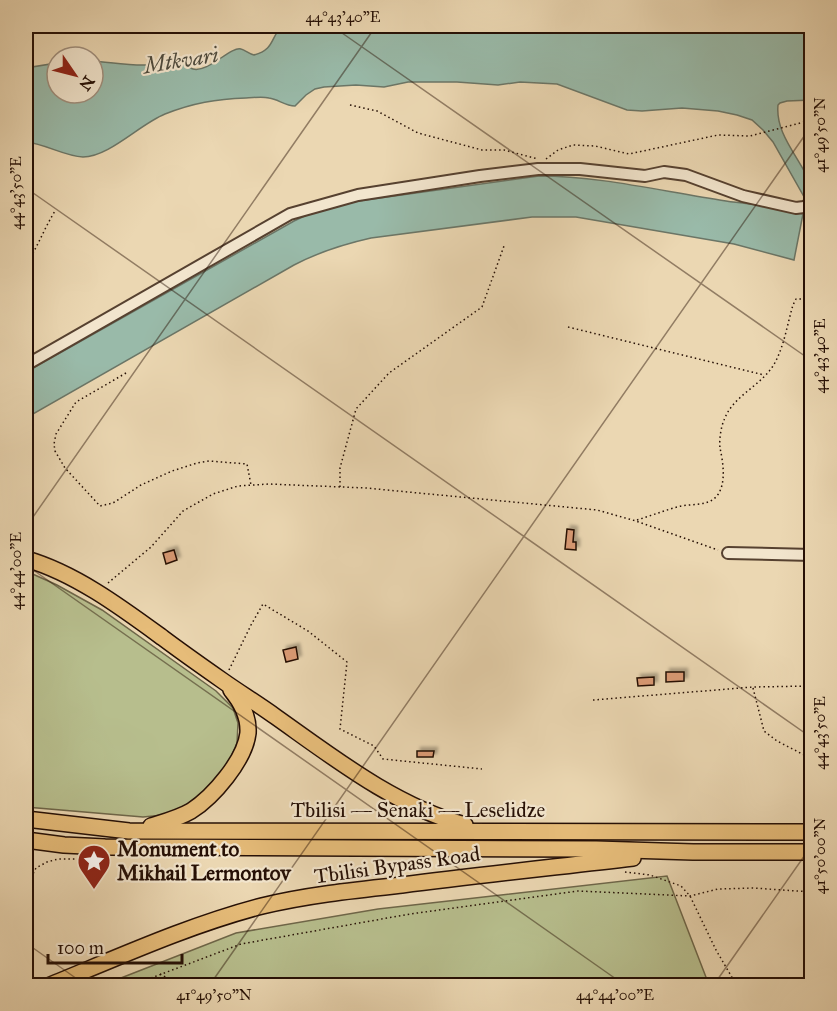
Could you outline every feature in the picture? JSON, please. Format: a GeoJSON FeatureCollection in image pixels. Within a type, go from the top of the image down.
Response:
{"type":"FeatureCollection","features":[{"type":"Feature","properties":{"kind":"highway","name":"Tbilisi Bypass Road"},"geometry":{"type":"LineString","coordinates":[[26,559],[72,578],[94,591],[335,759],[411,805],[445,820],[494,831]]}},
{"type":"Feature","properties":{"kind":"highway","name":"Tbilisi Bypass Road"},"geometry":{"type":"LineString","coordinates":[[140,830],[178,817],[197,807],[215,790],[236,762],[246,743],[248,724],[242,705],[223,681]]}},
{"type":"Feature","properties":{"kind":"highway","name":"Tbilisi — Senaki — Leselidze"},"geometry":{"type":"LineString","coordinates":[[26,819],[129,831],[812,832]]}},
{"type":"Feature","properties":{"kind":"highway","name":"Tbilisi — Senaki — Leselidze"},"geometry":{"type":"LineString","coordinates":[[26,840],[105,847],[812,852]]}},
{"type":"Feature","properties":{"kind":"highway","name":"Tbilisi Bypass Road"},"geometry":{"type":"LineString","coordinates":[[48,986],[173,935],[264,906],[377,888],[693,852]]}},
{"type":"Feature","properties":{"kind":"street"},"geometry":{"type":"LineString","coordinates":[[26,365],[290,214],[358,195],[538,169],[580,169],[645,176],[664,172],[686,176],[743,196],[796,208],[808,205]]}},
{"type":"Feature","properties":{"kind":"street"},"geometry":{"type":"LineString","coordinates":[[728,553],[812,555]]}},
{"type":"Feature","properties":{"kind":"path"},"geometry":{"type":"LineString","coordinates":[[350,105],[377,111],[418,134],[482,150],[504,150],[544,160],[558,150],[573,145],[595,146],[629,154],[718,135],[750,136],[812,120]]}},
{"type":"Feature","properties":{"kind":"path"},"geometry":{"type":"LineString","coordinates":[[26,265],[55,211]]}},
{"type":"Feature","properties":{"kind":"path"},"geometry":{"type":"LineString","coordinates":[[340,487],[340,468],[356,409],[389,373],[482,307],[504,246]]}},
{"type":"Feature","properties":{"kind":"path"},"geometry":{"type":"LineString","coordinates":[[636,521],[679,506],[698,505],[714,499],[719,492],[723,474],[720,447],[722,423],[734,403],[772,367],[780,351],[796,299],[812,303]]}},
{"type":"Feature","properties":{"kind":"path"},"geometry":{"type":"LineString","coordinates":[[568,327],[765,375]]}},
{"type":"Feature","properties":{"kind":"path"},"geometry":{"type":"LineString","coordinates":[[126,373],[76,402],[56,434],[54,444],[55,451],[66,468],[100,506],[113,503],[141,485],[172,471],[197,463],[247,464],[251,485]]}},
{"type":"Feature","properties":{"kind":"path"},"geometry":{"type":"LineString","coordinates":[[94,591],[107,584],[152,547],[183,511],[213,494],[238,486],[251,485],[366,488],[597,510],[728,553]]}},
{"type":"Feature","properties":{"kind":"path"},"geometry":{"type":"LineString","coordinates":[[223,681],[251,624],[264,604],[308,631],[347,662],[340,729],[374,746],[383,759],[482,770]]}},
{"type":"Feature","properties":{"kind":"path"},"geometry":{"type":"LineString","coordinates":[[593,700],[753,687],[812,686]]}},
{"type":"Feature","properties":{"kind":"path"},"geometry":{"type":"LineString","coordinates":[[753,687],[764,731],[777,741],[812,759]]}},
{"type":"Feature","properties":{"kind":"path"},"geometry":{"type":"LineString","coordinates":[[26,916],[32,903],[29,882],[36,868],[58,859],[93,859],[105,847]]}},
{"type":"Feature","properties":{"kind":"path"},"geometry":{"type":"LineString","coordinates":[[626,872],[650,875],[681,886],[690,896],[716,950],[737,986]]}},
{"type":"Feature","properties":{"kind":"path"},"geometry":{"type":"LineString","coordinates":[[130,986],[241,944],[410,914],[578,891],[690,896],[718,889],[753,888],[812,892]]}},
{"type":"Feature","properties":{"kind":"path"},"geometry":{"type":"LineString","coordinates":[[159,974],[181,986]]}},
{"type":"Feature","properties":{"kind":"green space"},"geometry":{"type":"Polygon","coordinates":[[[26,571],[102,610],[216,691],[233,708],[238,723],[237,743],[228,764],[201,798],[182,809],[163,815],[143,817],[26,807],[26,571]]]}},
{"type":"Feature","properties":{"kind":"green space"},"geometry":{"type":"Polygon","coordinates":[[[667,876],[709,985],[103,985],[236,933],[378,909],[667,876]]]}},
{"type":"Feature","properties":{"kind":"water","name":"Mtkvari"},"geometry":{"type":"Polygon","coordinates":[[[282,26],[767,26],[771,30],[782,33],[811,27],[811,100],[780,103],[778,116],[784,137],[811,185],[811,200],[807,202],[773,142],[752,120],[718,111],[682,108],[627,110],[557,84],[408,82],[384,87],[356,85],[324,87],[315,89],[295,106],[260,97],[195,104],[155,119],[114,146],[93,156],[76,156],[26,142],[26,68],[45,65],[45,105],[105,105],[105,62],[148,65],[179,57],[191,68],[199,69],[237,49],[254,55],[261,53],[269,46],[282,26]]]}},
{"type":"Feature","properties":{"kind":"water"},"geometry":{"type":"Polygon","coordinates":[[[539,176],[610,182],[794,211],[803,214],[794,260],[734,244],[576,217],[532,217],[371,238],[332,249],[294,265],[26,418],[26,372],[315,211],[358,201],[539,176]]]}},
{"type":"Feature","properties":{"kind":"building"},"geometry":{"type":"Polygon","coordinates":[[[567,529],[574,530],[573,542],[576,542],[576,550],[565,549],[567,529]]]}},
{"type":"Feature","properties":{"kind":"building"},"geometry":{"type":"Polygon","coordinates":[[[174,550],[177,560],[166,564],[163,553],[174,550]]]}},
{"type":"Feature","properties":{"kind":"building"},"geometry":{"type":"Polygon","coordinates":[[[296,647],[298,659],[286,662],[283,650],[296,647]]]}},
{"type":"Feature","properties":{"kind":"building"},"geometry":{"type":"Polygon","coordinates":[[[666,672],[684,672],[684,681],[666,682],[666,672]]]}},
{"type":"Feature","properties":{"kind":"building"},"geometry":{"type":"Polygon","coordinates":[[[654,677],[654,685],[638,686],[637,678],[654,677]]]}},
{"type":"Feature","properties":{"kind":"building"},"geometry":{"type":"Polygon","coordinates":[[[417,751],[434,751],[433,757],[417,757],[417,751]]]}},
{"type":"Feature","properties":{"kind":"place","name":"Monument to Mikhail Lermontov"},"geometry":{"type":"Point","coordinates":[94,890]}}]}
